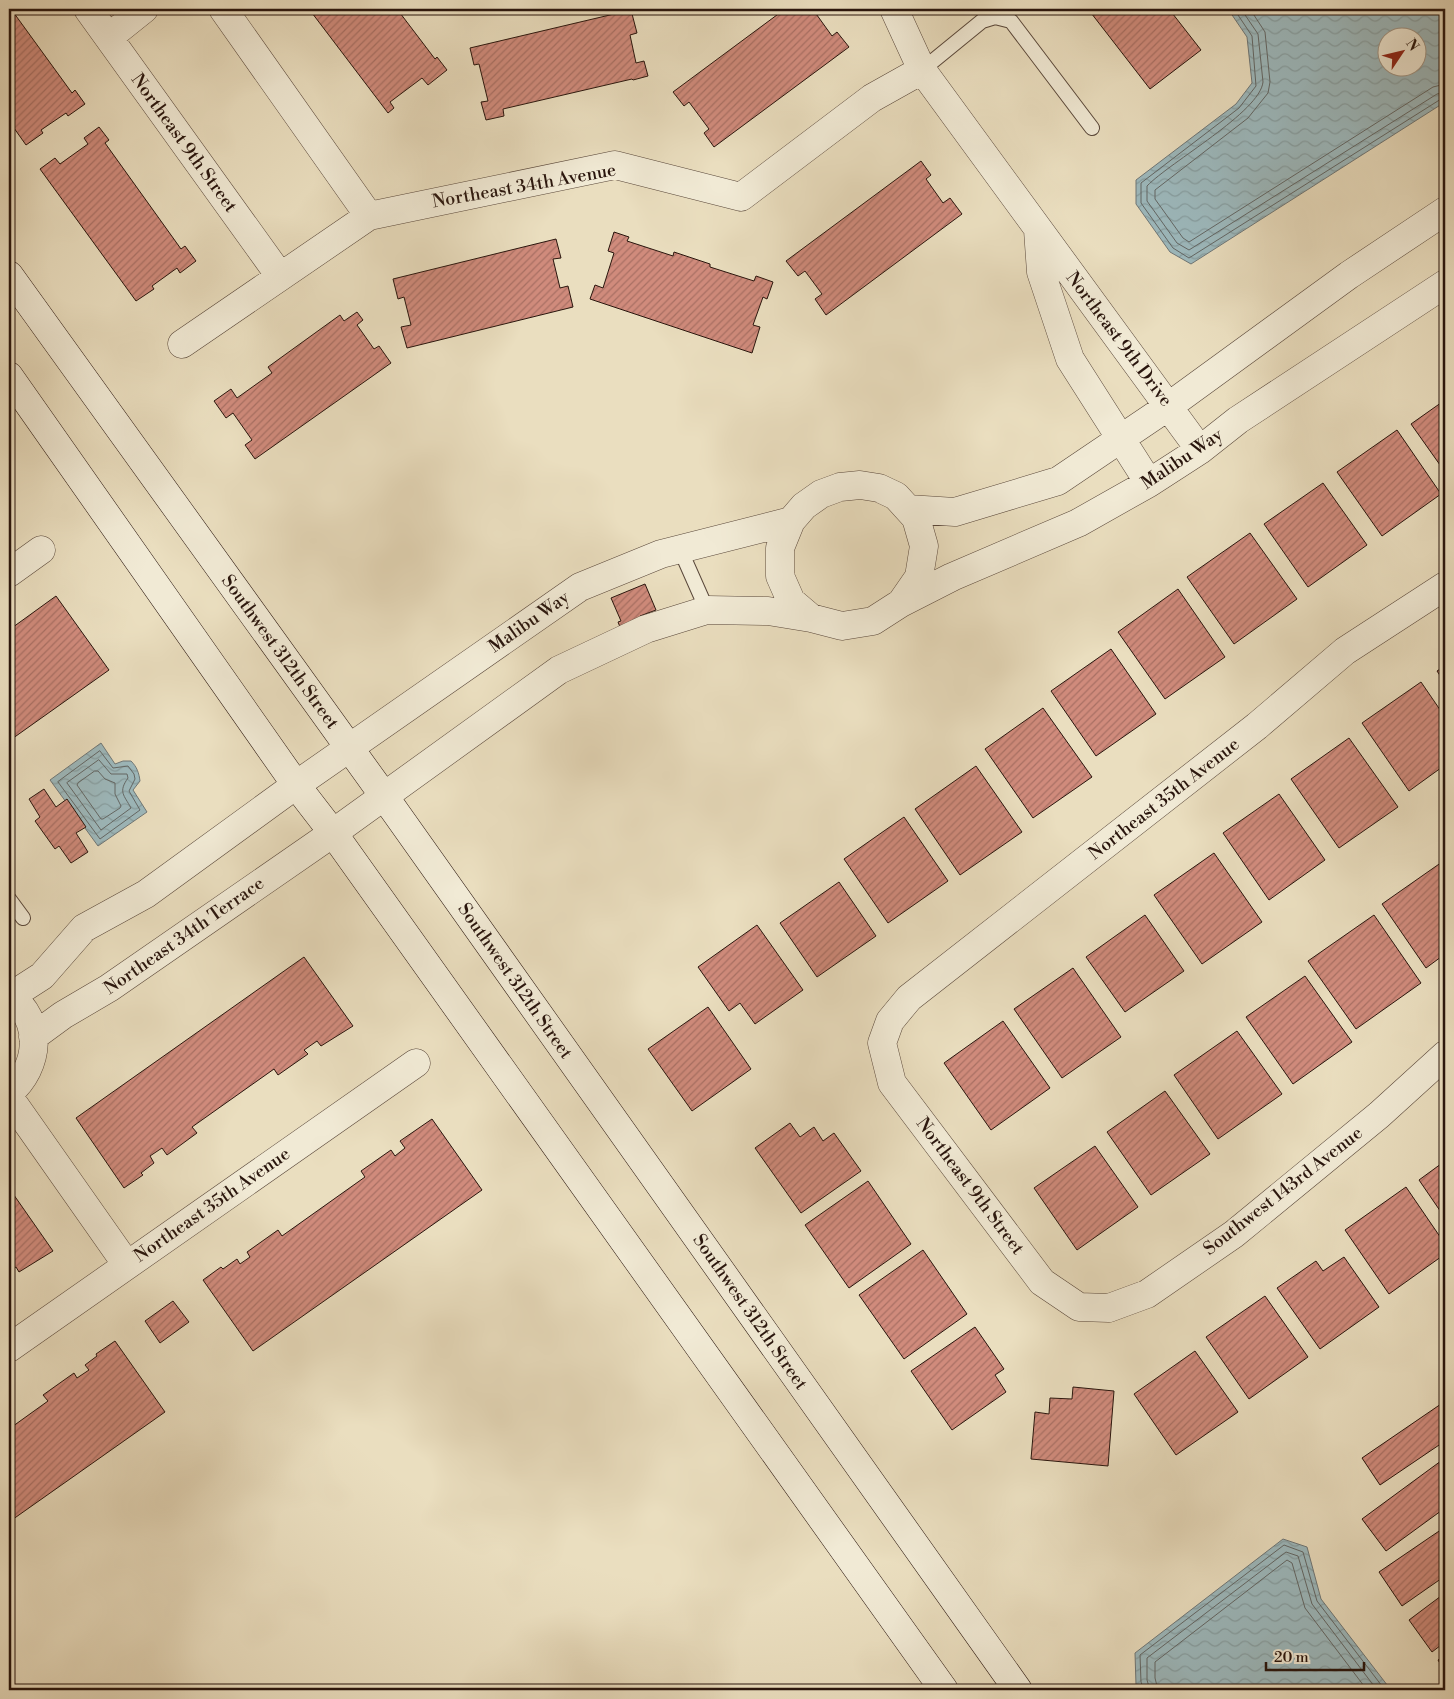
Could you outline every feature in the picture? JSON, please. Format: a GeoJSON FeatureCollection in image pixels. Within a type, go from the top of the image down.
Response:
{"type":"FeatureCollection","features":[{"type":"Feature","properties":{"kind":"street","name":"Northeast 9th Street"},"geometry":{"type":"LineString","coordinates":[[88,9],[280,276]]}},
{"type":"Feature","properties":{"kind":"street"},"geometry":{"type":"LineString","coordinates":[[109,37],[144,9]]}},
{"type":"Feature","properties":{"kind":"street"},"geometry":{"type":"LineString","coordinates":[[222,9],[369,216]]}},
{"type":"Feature","properties":{"kind":"street","name":"Northeast 9th Drive"},"geometry":{"type":"LineString","coordinates":[[894,9],[922,70],[1200,450]]}},
{"type":"Feature","properties":{"kind":"street","name":"Northeast 34th Avenue"},"geometry":{"type":"LineString","coordinates":[[182,344],[369,216],[616,165],[741,197],[872,98],[922,70]]}},
{"type":"Feature","properties":{"kind":"street"},"geometry":{"type":"LineString","coordinates":[[908,509],[954,512],[1058,482],[1169,406],[1349,275],[1445,211]]}},
{"type":"Feature","properties":{"kind":"street","name":"Northeast 9th Drive"},"geometry":{"type":"LineString","coordinates":[[1038,230],[1041,272],[1070,359],[1149,483]]}},
{"type":"Feature","properties":{"kind":"street","name":"Southwest 312th Street"},"geometry":{"type":"LineString","coordinates":[[9,276],[384,796],[1018,1690]]}},
{"type":"Feature","properties":{"kind":"street","name":"Malibu Way"},"geometry":{"type":"LineString","coordinates":[[333,833],[559,670],[646,629],[707,610],[768,611],[811,618],[842,626],[874,621],[901,603],[952,577],[1078,523],[1149,483],[1200,450],[1238,420],[1445,284]]}},
{"type":"Feature","properties":{"kind":"street"},"geometry":{"type":"LineString","coordinates":[[9,376],[296,784],[333,833],[944,1690]]}},
{"type":"Feature","properties":{"kind":"street","name":"Malibu Way"},"geometry":{"type":"LineString","coordinates":[[811,618],[791,601],[780,576],[780,548],[791,521],[804,506],[821,494],[840,487],[860,485],[879,488],[896,496],[916,518],[924,546],[919,577],[901,603]]}},
{"type":"Feature","properties":{"kind":"street","name":"Malibu Way"},"geometry":{"type":"LineString","coordinates":[[296,784],[580,587],[661,554],[791,521]]}},
{"type":"Feature","properties":{"kind":"street"},"geometry":{"type":"LineString","coordinates":[[9,573],[41,550]]}},
{"type":"Feature","properties":{"kind":"street","name":"Northeast 35th Avenue"},"geometry":{"type":"LineString","coordinates":[[890,1021],[909,998],[1249,732],[1345,651],[1445,586]]}},
{"type":"Feature","properties":{"kind":"street"},"geometry":{"type":"LineString","coordinates":[[9,1093],[23,1080],[32,1063],[35,1045],[32,1026],[24,1010],[10,996],[42,976],[84,928],[146,894],[296,784]]}},
{"type":"Feature","properties":{"kind":"street","name":"Northeast 34th Terrace"},"geometry":{"type":"LineString","coordinates":[[33,1037],[63,1015],[109,988],[333,833]]}},
{"type":"Feature","properties":{"kind":"street","name":"Northeast 9th Street"},"geometry":{"type":"LineString","coordinates":[[890,1021],[882,1043],[892,1083],[1042,1282],[1079,1307],[1109,1308]]}},
{"type":"Feature","properties":{"kind":"street","name":"Southwest 143rd Avenue"},"geometry":{"type":"LineString","coordinates":[[1109,1308],[1147,1294],[1234,1234],[1379,1114],[1445,1055]]}},
{"type":"Feature","properties":{"kind":"street","name":"Northeast 35th Avenue"},"geometry":{"type":"LineString","coordinates":[[9,1348],[416,1063]]}},
{"type":"Feature","properties":{"kind":"street"},"geometry":{"type":"LineString","coordinates":[[9,1097],[127,1265]]}},
{"type":"Feature","properties":{"kind":"lane"},"geometry":{"type":"LineString","coordinates":[[1002,9],[1092,128]]}},
{"type":"Feature","properties":{"kind":"lane"},"geometry":{"type":"LineString","coordinates":[[922,70],[982,21],[995,17],[1011,21]]}},
{"type":"Feature","properties":{"kind":"lane"},"geometry":{"type":"LineString","coordinates":[[680,549],[707,610]]}},
{"type":"Feature","properties":{"kind":"lane"},"geometry":{"type":"LineString","coordinates":[[9,898],[23,918]]}},
{"type":"Feature","properties":{"kind":"water"},"geometry":{"type":"Polygon","coordinates":[[[1228,9],[1445,9],[1445,102],[1191,264],[1170,252],[1136,204],[1136,180],[1236,104],[1252,83],[1247,37],[1228,9]]]}},
{"type":"Feature","properties":{"kind":"water"},"geometry":{"type":"Polygon","coordinates":[[[101,743],[115,764],[131,761],[135,766],[140,781],[133,790],[147,812],[98,846],[50,780],[101,743]]]}},
{"type":"Feature","properties":{"kind":"water"},"geometry":{"type":"Polygon","coordinates":[[[1283,1539],[1307,1547],[1321,1599],[1391,1690],[1140,1690],[1136,1685],[1135,1653],[1283,1539]]]}},
{"type":"Feature","properties":{"kind":"building"},"geometry":{"type":"Polygon","coordinates":[[[9,9],[11,9],[72,93],[75,90],[85,104],[68,116],[66,113],[41,130],[43,133],[26,145],[9,121],[9,9]]]}},
{"type":"Feature","properties":{"kind":"building"},"geometry":{"type":"Polygon","coordinates":[[[309,9],[397,9],[435,59],[437,57],[447,70],[428,85],[422,78],[390,102],[394,108],[388,113],[309,9]]]}},
{"type":"Feature","properties":{"kind":"building"},"geometry":{"type":"Polygon","coordinates":[[[785,9],[817,9],[814,11],[832,36],[837,32],[849,47],[714,147],[704,133],[709,129],[689,102],[684,106],[673,92],[785,9]]]}},
{"type":"Feature","properties":{"kind":"building"},"geometry":{"type":"Polygon","coordinates":[[[1088,9],[1169,9],[1201,50],[1150,89],[1088,9]]]}},
{"type":"Feature","properties":{"kind":"building"},"geometry":{"type":"Polygon","coordinates":[[[631,10],[637,33],[630,35],[636,63],[644,61],[648,76],[503,109],[504,116],[486,120],[481,102],[488,101],[479,64],[474,65],[470,48],[631,10]]]}},
{"type":"Feature","properties":{"kind":"building"},"geometry":{"type":"Polygon","coordinates":[[[99,127],[109,140],[105,143],[181,249],[185,246],[196,261],[180,273],[177,268],[152,286],[154,289],[136,301],[40,169],[55,158],[60,164],[88,144],[84,138],[99,127]]]}},
{"type":"Feature","properties":{"kind":"building"},"geometry":{"type":"Polygon","coordinates":[[[921,161],[931,175],[926,179],[943,203],[950,198],[962,214],[826,315],[815,299],[822,294],[805,271],[798,276],[786,261],[921,161]]]}},
{"type":"Feature","properties":{"kind":"building"},"geometry":{"type":"Polygon","coordinates":[[[614,232],[629,237],[627,241],[673,256],[674,252],[710,264],[710,267],[754,281],[756,276],[773,282],[767,299],[763,297],[753,325],[760,327],[752,353],[590,299],[595,285],[603,288],[614,253],[608,251],[614,232]]]}},
{"type":"Feature","properties":{"kind":"building"},"geometry":{"type":"Polygon","coordinates":[[[556,239],[561,258],[553,259],[560,288],[568,286],[573,307],[407,348],[401,327],[411,325],[404,297],[398,299],[393,279],[556,239]]]}},
{"type":"Feature","properties":{"kind":"building"},"geometry":{"type":"Polygon","coordinates":[[[357,312],[363,320],[357,325],[374,349],[379,346],[391,363],[255,459],[245,445],[252,440],[233,413],[226,418],[214,401],[231,389],[237,398],[272,373],[268,367],[340,315],[344,321],[357,312]]]}},
{"type":"Feature","properties":{"kind":"building"},"geometry":{"type":"Polygon","coordinates":[[[1445,400],[1445,472],[1411,424],[1445,400]]]}},
{"type":"Feature","properties":{"kind":"building"},"geometry":{"type":"Polygon","coordinates":[[[1397,430],[1441,494],[1382,536],[1337,472],[1397,430]]]}},
{"type":"Feature","properties":{"kind":"building"},"geometry":{"type":"Polygon","coordinates":[[[1323,483],[1367,545],[1308,587],[1264,524],[1323,483]]]}},
{"type":"Feature","properties":{"kind":"building"},"geometry":{"type":"Polygon","coordinates":[[[1250,533],[1297,599],[1234,644],[1187,577],[1250,533]]]}},
{"type":"Feature","properties":{"kind":"building"},"geometry":{"type":"Polygon","coordinates":[[[645,584],[656,610],[640,616],[651,640],[629,650],[618,622],[621,621],[611,598],[645,584]]]}},
{"type":"Feature","properties":{"kind":"building"},"geometry":{"type":"Polygon","coordinates":[[[1178,589],[1225,657],[1165,699],[1118,632],[1178,589]]]}},
{"type":"Feature","properties":{"kind":"building"},"geometry":{"type":"Polygon","coordinates":[[[56,596],[109,670],[9,741],[9,630],[56,596]]]}},
{"type":"Feature","properties":{"kind":"building"},"geometry":{"type":"Polygon","coordinates":[[[1111,649],[1156,714],[1096,756],[1051,691],[1111,649]]]}},
{"type":"Feature","properties":{"kind":"building"},"geometry":{"type":"Polygon","coordinates":[[[1445,666],[1445,683],[1437,671],[1445,666]]]}},
{"type":"Feature","properties":{"kind":"building"},"geometry":{"type":"Polygon","coordinates":[[[1421,682],[1445,717],[1445,765],[1409,791],[1362,723],[1421,682]]]}},
{"type":"Feature","properties":{"kind":"building"},"geometry":{"type":"Polygon","coordinates":[[[1043,708],[1092,777],[1033,818],[985,749],[1043,708]]]}},
{"type":"Feature","properties":{"kind":"building"},"geometry":{"type":"Polygon","coordinates":[[[1349,738],[1398,807],[1339,848],[1291,779],[1349,738]]]}},
{"type":"Feature","properties":{"kind":"building"},"geometry":{"type":"Polygon","coordinates":[[[976,766],[1022,832],[960,875],[915,809],[976,766]]]}},
{"type":"Feature","properties":{"kind":"building"},"geometry":{"type":"Polygon","coordinates":[[[44,789],[56,807],[67,799],[86,827],[76,833],[88,852],[71,863],[59,846],[55,849],[35,821],[40,817],[29,799],[44,789]]]}},
{"type":"Feature","properties":{"kind":"building"},"geometry":{"type":"Polygon","coordinates":[[[1279,794],[1325,860],[1269,900],[1223,833],[1279,794]]]}},
{"type":"Feature","properties":{"kind":"building"},"geometry":{"type":"Polygon","coordinates":[[[904,817],[948,881],[888,923],[844,859],[904,817]]]}},
{"type":"Feature","properties":{"kind":"building"},"geometry":{"type":"Polygon","coordinates":[[[1214,853],[1262,922],[1202,964],[1154,895],[1214,853]]]}},
{"type":"Feature","properties":{"kind":"building"},"geometry":{"type":"Polygon","coordinates":[[[1442,862],[1445,866],[1445,954],[1426,968],[1382,904],[1442,862]]]}},
{"type":"Feature","properties":{"kind":"building"},"geometry":{"type":"Polygon","coordinates":[[[839,882],[876,936],[817,977],[780,923],[839,882]]]}},
{"type":"Feature","properties":{"kind":"building"},"geometry":{"type":"Polygon","coordinates":[[[1145,915],[1184,971],[1125,1012],[1086,957],[1145,915]]]}},
{"type":"Feature","properties":{"kind":"building"},"geometry":{"type":"Polygon","coordinates":[[[1374,915],[1421,983],[1356,1029],[1308,961],[1374,915]]]}},
{"type":"Feature","properties":{"kind":"building"},"geometry":{"type":"Polygon","coordinates":[[[757,925],[803,990],[755,1024],[740,1003],[729,1011],[698,967],[757,925]]]}},
{"type":"Feature","properties":{"kind":"building"},"geometry":{"type":"Polygon","coordinates":[[[304,957],[353,1026],[321,1046],[317,1041],[304,1050],[308,1054],[278,1075],[274,1069],[192,1127],[197,1133],[167,1155],[162,1148],[150,1156],[154,1163],[141,1173],[143,1175],[124,1188],[76,1118],[304,957]]]}},
{"type":"Feature","properties":{"kind":"building"},"geometry":{"type":"Polygon","coordinates":[[[1073,968],[1121,1037],[1062,1078],[1014,1009],[1073,968]]]}},
{"type":"Feature","properties":{"kind":"building"},"geometry":{"type":"Polygon","coordinates":[[[1305,976],[1352,1042],[1293,1084],[1246,1017],[1305,976]]]}},
{"type":"Feature","properties":{"kind":"building"},"geometry":{"type":"Polygon","coordinates":[[[708,1007],[751,1069],[692,1111],[648,1049],[708,1007]]]}},
{"type":"Feature","properties":{"kind":"building"},"geometry":{"type":"Polygon","coordinates":[[[1003,1021],[1050,1088],[991,1130],[944,1063],[1003,1021]]]}},
{"type":"Feature","properties":{"kind":"building"},"geometry":{"type":"Polygon","coordinates":[[[1237,1031],[1282,1094],[1218,1139],[1174,1075],[1237,1031]]]}},
{"type":"Feature","properties":{"kind":"building"},"geometry":{"type":"Polygon","coordinates":[[[1165,1091],[1210,1154],[1151,1195],[1107,1132],[1165,1091]]]}},
{"type":"Feature","properties":{"kind":"building"},"geometry":{"type":"Polygon","coordinates":[[[432,1119],[482,1190],[253,1351],[203,1280],[221,1267],[223,1269],[237,1259],[240,1264],[250,1257],[247,1252],[278,1230],[282,1236],[365,1177],[361,1171],[391,1150],[395,1156],[405,1148],[400,1141],[432,1119]]]}},
{"type":"Feature","properties":{"kind":"building"},"geometry":{"type":"Polygon","coordinates":[[[790,1123],[800,1137],[814,1127],[823,1141],[834,1133],[861,1171],[801,1213],[755,1148],[790,1123]]]}},
{"type":"Feature","properties":{"kind":"building"},"geometry":{"type":"Polygon","coordinates":[[[1095,1146],[1138,1207],[1077,1250],[1034,1188],[1095,1146]]]}},
{"type":"Feature","properties":{"kind":"building"},"geometry":{"type":"Polygon","coordinates":[[[1445,1161],[1445,1218],[1419,1180],[1445,1161]]]}},
{"type":"Feature","properties":{"kind":"building"},"geometry":{"type":"Polygon","coordinates":[[[868,1181],[911,1244],[849,1288],[805,1225],[868,1181]]]}},
{"type":"Feature","properties":{"kind":"building"},"geometry":{"type":"Polygon","coordinates":[[[1406,1187],[1445,1244],[1445,1254],[1389,1294],[1345,1230],[1406,1187]]]}},
{"type":"Feature","properties":{"kind":"building"},"geometry":{"type":"Polygon","coordinates":[[[9,1188],[53,1251],[19,1272],[16,1267],[9,1272],[9,1188]]]}},
{"type":"Feature","properties":{"kind":"building"},"geometry":{"type":"Polygon","coordinates":[[[923,1250],[967,1314],[904,1359],[859,1295],[923,1250]]]}},
{"type":"Feature","properties":{"kind":"building"},"geometry":{"type":"Polygon","coordinates":[[[1344,1257],[1379,1307],[1320,1349],[1277,1288],[1316,1261],[1323,1271],[1344,1257]]]}},
{"type":"Feature","properties":{"kind":"building"},"geometry":{"type":"Polygon","coordinates":[[[1265,1296],[1308,1357],[1249,1399],[1206,1337],[1265,1296]]]}},
{"type":"Feature","properties":{"kind":"building"},"geometry":{"type":"Polygon","coordinates":[[[173,1301],[189,1322],[160,1343],[145,1321],[173,1301]]]}},
{"type":"Feature","properties":{"kind":"building"},"geometry":{"type":"Polygon","coordinates":[[[975,1327],[1004,1369],[995,1375],[1006,1392],[952,1430],[911,1371],[975,1327]]]}},
{"type":"Feature","properties":{"kind":"building"},"geometry":{"type":"Polygon","coordinates":[[[115,1341],[165,1412],[9,1522],[9,1429],[48,1401],[43,1395],[74,1373],[77,1378],[89,1370],[85,1365],[97,1356],[96,1354],[115,1341]]]}},
{"type":"Feature","properties":{"kind":"building"},"geometry":{"type":"Polygon","coordinates":[[[1195,1351],[1238,1412],[1176,1455],[1134,1394],[1195,1351]]]}},
{"type":"Feature","properties":{"kind":"building"},"geometry":{"type":"Polygon","coordinates":[[[1073,1387],[1114,1391],[1108,1466],[1031,1459],[1035,1412],[1049,1414],[1050,1398],[1072,1399],[1073,1387]]]}},
{"type":"Feature","properties":{"kind":"building"},"geometry":{"type":"Polygon","coordinates":[[[1441,1404],[1445,1410],[1445,1441],[1380,1485],[1362,1458],[1441,1404]]]}},
{"type":"Feature","properties":{"kind":"building"},"geometry":{"type":"Polygon","coordinates":[[[1445,1458],[1445,1508],[1386,1551],[1362,1519],[1445,1458]]]}},
{"type":"Feature","properties":{"kind":"building"},"geometry":{"type":"Polygon","coordinates":[[[1445,1527],[1445,1576],[1402,1606],[1379,1572],[1445,1527]]]}},
{"type":"Feature","properties":{"kind":"building"},"geometry":{"type":"Polygon","coordinates":[[[1445,1593],[1445,1642],[1432,1652],[1409,1620],[1445,1593]]]}},
{"type":"Feature","properties":{"kind":"building"},"geometry":{"type":"Polygon","coordinates":[[[1445,1655],[1445,1672],[1438,1660],[1445,1655]]]}}]}
